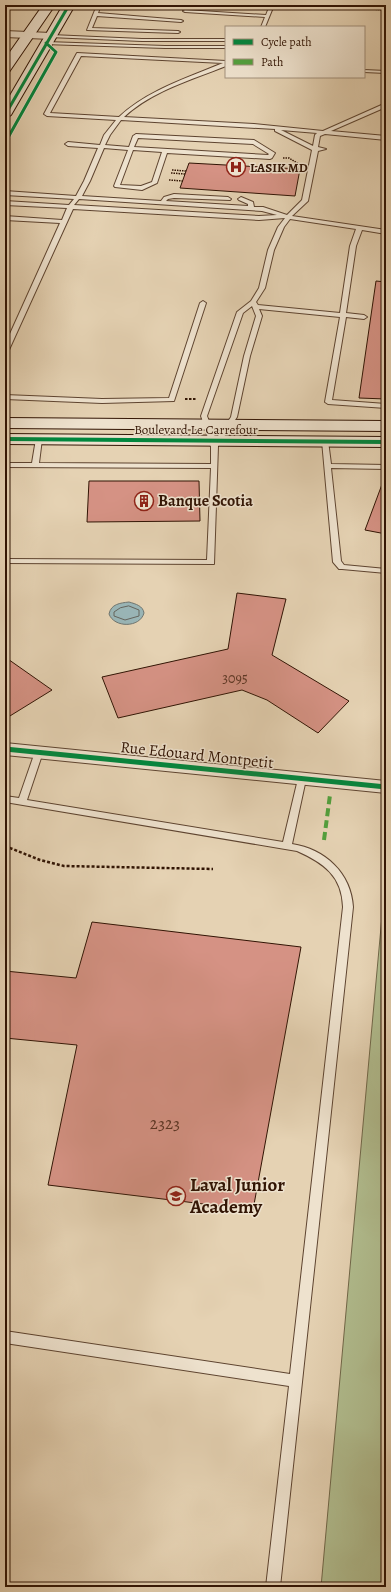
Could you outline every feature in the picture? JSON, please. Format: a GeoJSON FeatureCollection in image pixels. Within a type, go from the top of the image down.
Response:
{"type":"FeatureCollection","features":[{"type":"Feature","properties":{"kind":"street"},"geometry":{"type":"LineString","coordinates":[[5,69],[49,5]]}},
{"type":"Feature","properties":{"kind":"street"},"geometry":{"type":"LineString","coordinates":[[5,115],[69,5]]}},
{"type":"Feature","properties":{"kind":"street"},"geometry":{"type":"LineString","coordinates":[[5,34],[25,39]]}},
{"type":"Feature","properties":{"kind":"street"},"geometry":{"type":"LineString","coordinates":[[5,42],[25,39],[49,40]]}},
{"type":"Feature","properties":{"kind":"street","name":"Boulevard Le Carrefour"},"geometry":{"type":"LineString","coordinates":[[5,423],[213,438],[229,424],[386,426]]}},
{"type":"Feature","properties":{"kind":"street","name":"Boulevard Le Carrefour"},"geometry":{"type":"LineString","coordinates":[[5,439],[213,438],[386,442]]}},
{"type":"Feature","properties":{"kind":"street","name":"Rue Edouard Montpetit"},"geometry":{"type":"LineString","coordinates":[[5,749],[386,787]]}},
{"type":"Feature","properties":{"kind":"lane"},"geometry":{"type":"LineString","coordinates":[[5,9],[8,5]]}},
{"type":"Feature","properties":{"kind":"lane"},"geometry":{"type":"LineString","coordinates":[[99,5],[89,29],[178,32]]}},
{"type":"Feature","properties":{"kind":"lane"},"geometry":{"type":"LineString","coordinates":[[177,47],[178,32],[181,20],[189,5]]}},
{"type":"Feature","properties":{"kind":"lane"},"geometry":{"type":"LineString","coordinates":[[263,26],[266,16],[272,5]]}},
{"type":"Feature","properties":{"kind":"lane"},"geometry":{"type":"LineString","coordinates":[[185,11],[266,16]]}},
{"type":"Feature","properties":{"kind":"lane"},"geometry":{"type":"LineString","coordinates":[[95,14],[181,20]]}},
{"type":"Feature","properties":{"kind":"lane"},"geometry":{"type":"LineString","coordinates":[[49,40],[225,40]]}},
{"type":"Feature","properties":{"kind":"lane"},"geometry":{"type":"LineString","coordinates":[[49,40],[177,47],[225,47]]}},
{"type":"Feature","properties":{"kind":"lane"},"geometry":{"type":"LineString","coordinates":[[225,63],[79,54],[47,114],[272,128],[386,138]]}},
{"type":"Feature","properties":{"kind":"lane"},"geometry":{"type":"LineString","coordinates":[[5,352],[71,206],[79,197],[108,133],[119,119],[131,108],[152,96],[225,63]]}},
{"type":"Feature","properties":{"kind":"lane"},"geometry":{"type":"LineString","coordinates":[[365,71],[386,72]]}},
{"type":"Feature","properties":{"kind":"lane"},"geometry":{"type":"LineString","coordinates":[[5,561],[212,562],[214,466],[213,438],[204,416],[240,312],[254,304],[264,281],[271,250],[281,226],[305,201],[317,137],[323,132],[386,105]]}},
{"type":"Feature","properties":{"kind":"lane"},"geometry":{"type":"LineString","coordinates":[[272,128],[314,149],[323,149]]}},
{"type":"Feature","properties":{"kind":"lane"},"geometry":{"type":"LineString","coordinates":[[68,144],[101,147],[130,148],[270,157],[272,153],[254,142],[136,136],[130,148],[130,154],[117,186],[142,188],[154,183],[165,151]]}},
{"type":"Feature","properties":{"kind":"lane"},"geometry":{"type":"LineString","coordinates":[[5,193],[263,209],[288,217],[386,232]]}},
{"type":"Feature","properties":{"kind":"lane"},"geometry":{"type":"LineString","coordinates":[[162,203],[166,198],[174,196],[228,199]]}},
{"type":"Feature","properties":{"kind":"lane"},"geometry":{"type":"LineString","coordinates":[[241,199],[251,203],[251,208]]}},
{"type":"Feature","properties":{"kind":"lane"},"geometry":{"type":"LineString","coordinates":[[5,202],[259,218],[288,217]]}},
{"type":"Feature","properties":{"kind":"lane"},"geometry":{"type":"LineString","coordinates":[[5,218],[64,222]]}},
{"type":"Feature","properties":{"kind":"lane"},"geometry":{"type":"LineString","coordinates":[[359,229],[353,246],[328,402],[386,406]]}},
{"type":"Feature","properties":{"kind":"lane"},"geometry":{"type":"LineString","coordinates":[[5,397],[102,401],[172,400],[203,303]]}},
{"type":"Feature","properties":{"kind":"lane"},"geometry":{"type":"LineString","coordinates":[[254,304],[364,317]]}},
{"type":"Feature","properties":{"kind":"lane"},"geometry":{"type":"LineString","coordinates":[[229,424],[234,417],[247,356],[259,316],[254,304]]}},
{"type":"Feature","properties":{"kind":"lane"},"geometry":{"type":"LineString","coordinates":[[35,465],[39,439]]}},
{"type":"Feature","properties":{"kind":"lane"},"geometry":{"type":"LineString","coordinates":[[325,441],[337,562],[342,567],[386,571]]}},
{"type":"Feature","properties":{"kind":"lane"},"geometry":{"type":"LineString","coordinates":[[5,465],[214,466]]}},
{"type":"Feature","properties":{"kind":"lane"},"geometry":{"type":"LineString","coordinates":[[327,466],[386,467]]}},
{"type":"Feature","properties":{"kind":"lane"},"geometry":{"type":"LineString","coordinates":[[22,802],[39,752]]}},
{"type":"Feature","properties":{"kind":"lane"},"geometry":{"type":"LineString","coordinates":[[287,846],[302,779]]}},
{"type":"Feature","properties":{"kind":"lane"},"geometry":{"type":"LineString","coordinates":[[5,799],[287,846],[310,852],[334,870],[347,887],[349,894],[273,1587]]}},
{"type":"Feature","properties":{"kind":"lane"},"geometry":{"type":"LineString","coordinates":[[5,1337],[296,1381]]}},
{"type":"Feature","properties":{"kind":"path"},"geometry":{"type":"LineString","coordinates":[[303,5],[386,10]]}},
{"type":"Feature","properties":{"kind":"path"},"geometry":{"type":"LineString","coordinates":[[177,170],[186,171]]}},
{"type":"Feature","properties":{"kind":"path"},"geometry":{"type":"LineString","coordinates":[[176,173],[185,174]]}},
{"type":"Feature","properties":{"kind":"path"},"geometry":{"type":"LineString","coordinates":[[167,180],[183,181]]}},
{"type":"Feature","properties":{"kind":"path"},"geometry":{"type":"LineString","coordinates":[[5,846],[40,860],[64,866],[213,869]]}},
{"type":"Feature","properties":{"kind":"green space"},"geometry":{"type":"Polygon","coordinates":[[[386,872],[386,1587],[321,1587],[386,872]]]}},
{"type":"Feature","properties":{"kind":"water"},"geometry":{"type":"Polygon","coordinates":[[[129,602],[141,607],[144,613],[142,618],[132,624],[121,624],[112,619],[109,614],[114,606],[129,602]]]}},
{"type":"Feature","properties":{"kind":"building"},"geometry":{"type":"Polygon","coordinates":[[[189,163],[300,169],[295,196],[180,188],[189,163]]]}},
{"type":"Feature","properties":{"kind":"building"},"geometry":{"type":"Polygon","coordinates":[[[376,281],[386,282],[386,399],[359,398],[376,281]]]}},
{"type":"Feature","properties":{"kind":"building"},"geometry":{"type":"Polygon","coordinates":[[[384,479],[386,479],[386,534],[365,530],[384,479]]]}},
{"type":"Feature","properties":{"kind":"building","name":"Banque Scotia"},"geometry":{"type":"Polygon","coordinates":[[[89,481],[199,481],[200,521],[87,522],[89,481]]]}},
{"type":"Feature","properties":{"kind":"building"},"geometry":{"type":"Polygon","coordinates":[[[237,593],[286,599],[272,655],[349,701],[318,733],[267,700],[242,690],[118,718],[102,677],[228,649],[237,593]]]}},
{"type":"Feature","properties":{"kind":"building"},"geometry":{"type":"Polygon","coordinates":[[[5,657],[52,690],[5,719],[5,657]]]}},
{"type":"Feature","properties":{"kind":"building","name":"Laval Junior Academy"},"geometry":{"type":"Polygon","coordinates":[[[92,922],[301,947],[253,1210],[48,1185],[77,1045],[5,1038],[5,971],[76,978],[92,922]]]}},
{"type":"Feature","properties":{"kind":"marked path"},"geometry":{"type":"LineString","coordinates":[[324,840],[330,795]]}},
{"type":"Feature","properties":{"kind":"cycle path"},"geometry":{"type":"LineString","coordinates":[[5,115],[69,5]]}},
{"type":"Feature","properties":{"kind":"cycle path"},"geometry":{"type":"LineString","coordinates":[[5,143],[56,52],[46,43]]}},
{"type":"Feature","properties":{"kind":"cycle path"},"geometry":{"type":"LineString","coordinates":[[5,439],[386,442]]}},
{"type":"Feature","properties":{"kind":"cycle path"},"geometry":{"type":"LineString","coordinates":[[5,749],[386,787]]}},
{"type":"Feature","properties":{"kind":"place","name":"LASIK MD"},"geometry":{"type":"Point","coordinates":[236,167]}},
{"type":"Feature","properties":{"kind":"place","name":"Banque Scotia"},"geometry":{"type":"Point","coordinates":[144,501]}},
{"type":"Feature","properties":{"kind":"place","name":"Laval Junior Academy"},"geometry":{"type":"Point","coordinates":[176,1196]}}]}
